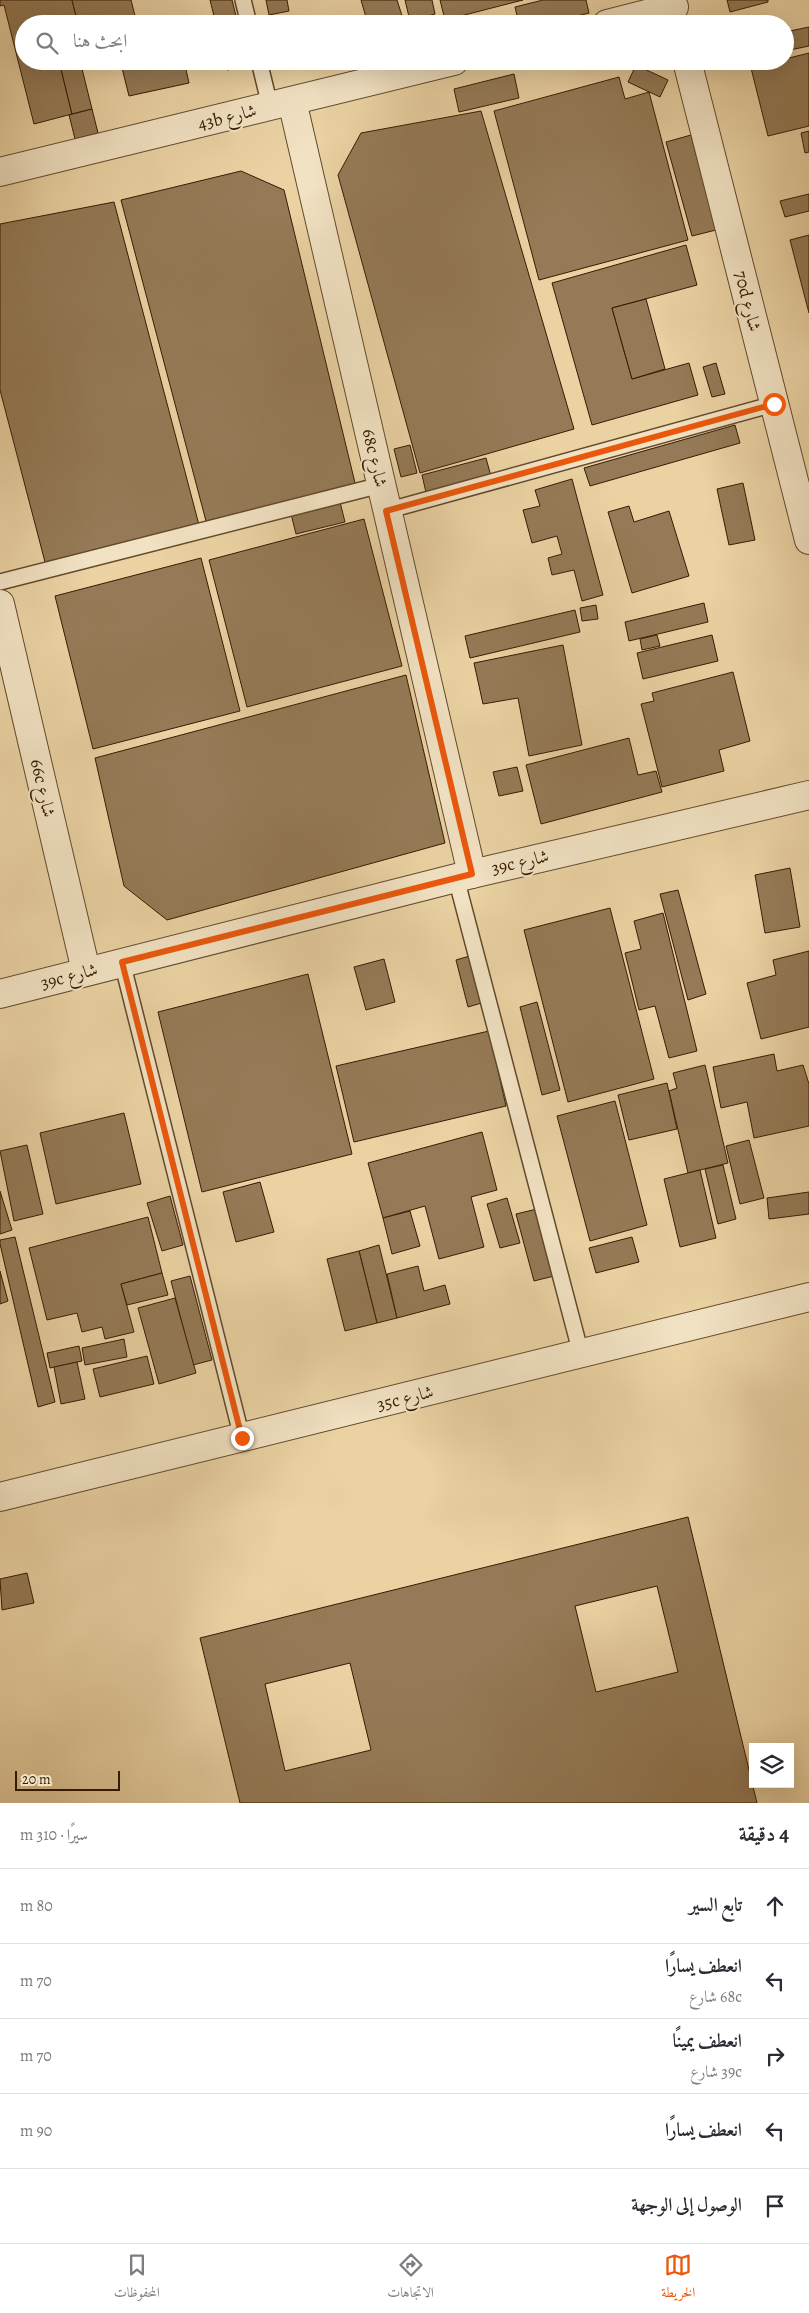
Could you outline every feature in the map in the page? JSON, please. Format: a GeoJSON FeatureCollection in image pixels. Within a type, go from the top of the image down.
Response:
{"type":"FeatureCollection","features":[{"type":"Feature","properties":{"kind":"street"},"geometry":{"type":"LineString","coordinates":[[651,15],[675,10]]}},
{"type":"Feature","properties":{"kind":"street","name":"43b شارع"},"geometry":{"type":"LineString","coordinates":[[0,172],[418,70]]}},
{"type":"Feature","properties":{"kind":"street","name":"70d شارع"},"geometry":{"type":"LineString","coordinates":[[690,70],[809,540]]}},
{"type":"Feature","properties":{"kind":"street","name":"68c شارع"},"geometry":{"type":"LineString","coordinates":[[281,104],[383,498],[464,876]]}},
{"type":"Feature","properties":{"kind":"street","name":"66c شارع"},"geometry":{"type":"LineString","coordinates":[[0,604],[86,971]]}},
{"type":"Feature","properties":{"kind":"street","name":"39c شارع"},"geometry":{"type":"LineString","coordinates":[[0,994],[464,876],[809,795]]}},
{"type":"Feature","properties":{"kind":"street","name":"35c شارع"},"geometry":{"type":"LineString","coordinates":[[0,1497],[809,1297]]}},
{"type":"Feature","properties":{"kind":"lane"},"geometry":{"type":"LineString","coordinates":[[243,0],[247,15]]}},
{"type":"Feature","properties":{"kind":"lane"},"geometry":{"type":"LineString","coordinates":[[264,70],[281,104]]}},
{"type":"Feature","properties":{"kind":"lane"},"geometry":{"type":"LineString","coordinates":[[0,582],[383,498],[774,404]]}},
{"type":"Feature","properties":{"kind":"lane"},"geometry":{"type":"LineString","coordinates":[[464,876],[581,1354]]}},
{"type":"Feature","properties":{"kind":"lane"},"geometry":{"type":"LineString","coordinates":[[122,962],[242,1438]]}},
{"type":"Feature","properties":{"kind":"building"},"geometry":{"type":"Polygon","coordinates":[[[0,0],[72,0],[76,15],[15,15],[15,49],[4,5],[0,6],[0,0]]]}},
{"type":"Feature","properties":{"kind":"building"},"geometry":{"type":"Polygon","coordinates":[[[72,0],[131,0],[135,15],[76,15],[72,0]]]}},
{"type":"Feature","properties":{"kind":"building"},"geometry":{"type":"Polygon","coordinates":[[[210,0],[232,0],[236,15],[214,15],[210,0]]]}},
{"type":"Feature","properties":{"kind":"building"},"geometry":{"type":"Polygon","coordinates":[[[266,0],[287,0],[289,11],[269,15],[266,0]]]}},
{"type":"Feature","properties":{"kind":"building"},"geometry":{"type":"Polygon","coordinates":[[[361,0],[397,0],[402,15],[365,15],[361,0]]]}},
{"type":"Feature","properties":{"kind":"building"},"geometry":{"type":"Polygon","coordinates":[[[405,0],[432,0],[435,14],[409,15],[405,0]]]}},
{"type":"Feature","properties":{"kind":"building"},"geometry":{"type":"Polygon","coordinates":[[[440,0],[523,0],[464,15],[444,15],[440,0]]]}},
{"type":"Feature","properties":{"kind":"building"},"geometry":{"type":"Polygon","coordinates":[[[543,0],[586,0],[589,13],[581,15],[517,15],[515,7],[543,0]]]}},
{"type":"Feature","properties":{"kind":"building"},"geometry":{"type":"Polygon","coordinates":[[[727,0],[768,0],[768,2],[730,12],[727,0]]]}},
{"type":"Feature","properties":{"kind":"building"},"geometry":{"type":"Polygon","coordinates":[[[809,27],[809,46],[794,49],[794,30],[809,27]]]}},
{"type":"Feature","properties":{"kind":"building"},"geometry":{"type":"Polygon","coordinates":[[[809,53],[809,126],[768,136],[752,70],[794,70],[794,57],[809,53]]]}},
{"type":"Feature","properties":{"kind":"building"},"geometry":{"type":"Polygon","coordinates":[[[20,70],[61,70],[72,114],[34,124],[20,70]]]}},
{"type":"Feature","properties":{"kind":"building"},"geometry":{"type":"Polygon","coordinates":[[[61,70],[82,70],[92,109],[72,114],[61,70]]]}},
{"type":"Feature","properties":{"kind":"building"},"geometry":{"type":"Polygon","coordinates":[[[122,70],[186,70],[189,83],[129,96],[122,70]]]}},
{"type":"Feature","properties":{"kind":"building"},"geometry":{"type":"Polygon","coordinates":[[[634,70],[647,70],[668,80],[660,97],[628,82],[634,70]]]}},
{"type":"Feature","properties":{"kind":"building"},"geometry":{"type":"Polygon","coordinates":[[[514,74],[519,98],[459,112],[454,89],[514,74]]]}},
{"type":"Feature","properties":{"kind":"building"},"geometry":{"type":"Polygon","coordinates":[[[619,77],[625,99],[649,92],[688,240],[539,280],[494,111],[619,77]]]}},
{"type":"Feature","properties":{"kind":"building"},"geometry":{"type":"Polygon","coordinates":[[[92,109],[98,133],[75,139],[69,115],[92,109]]]}},
{"type":"Feature","properties":{"kind":"building"},"geometry":{"type":"Polygon","coordinates":[[[481,111],[574,429],[420,473],[338,175],[361,133],[481,111]]]}},
{"type":"Feature","properties":{"kind":"building"},"geometry":{"type":"Polygon","coordinates":[[[809,131],[809,152],[805,153],[801,133],[809,131]]]}},
{"type":"Feature","properties":{"kind":"building"},"geometry":{"type":"Polygon","coordinates":[[[691,135],[716,230],[692,236],[666,142],[691,135]]]}},
{"type":"Feature","properties":{"kind":"building"},"geometry":{"type":"Polygon","coordinates":[[[241,171],[284,190],[356,487],[206,521],[121,200],[241,171]]]}},
{"type":"Feature","properties":{"kind":"building"},"geometry":{"type":"Polygon","coordinates":[[[809,194],[809,211],[785,217],[780,201],[809,194]]]}},
{"type":"Feature","properties":{"kind":"building"},"geometry":{"type":"Polygon","coordinates":[[[114,202],[199,525],[45,562],[0,390],[0,224],[114,202]]]}},
{"type":"Feature","properties":{"kind":"building"},"geometry":{"type":"Polygon","coordinates":[[[809,235],[809,313],[790,240],[809,235]]]}},
{"type":"Feature","properties":{"kind":"building"},"geometry":{"type":"Polygon","coordinates":[[[686,245],[697,285],[612,308],[632,379],[689,363],[698,395],[592,425],[552,283],[686,245]]]}},
{"type":"Feature","properties":{"kind":"building"},"geometry":{"type":"Polygon","coordinates":[[[646,299],[665,369],[632,379],[612,308],[646,299]]]}},
{"type":"Feature","properties":{"kind":"building"},"geometry":{"type":"Polygon","coordinates":[[[716,363],[725,394],[712,397],[703,367],[716,363]]]}},
{"type":"Feature","properties":{"kind":"building"},"geometry":{"type":"Polygon","coordinates":[[[735,425],[740,443],[590,486],[584,468],[735,425]]]}},
{"type":"Feature","properties":{"kind":"building"},"geometry":{"type":"Polygon","coordinates":[[[410,445],[417,473],[401,477],[394,449],[410,445]]]}},
{"type":"Feature","properties":{"kind":"building"},"geometry":{"type":"Polygon","coordinates":[[[486,458],[492,480],[427,497],[422,475],[486,458]]]}},
{"type":"Feature","properties":{"kind":"building"},"geometry":{"type":"Polygon","coordinates":[[[572,479],[603,595],[582,601],[574,570],[552,575],[548,558],[562,554],[557,536],[532,543],[523,510],[540,506],[535,490],[572,479]]]}},
{"type":"Feature","properties":{"kind":"building"},"geometry":{"type":"Polygon","coordinates":[[[743,483],[755,540],[729,545],[717,489],[743,483]]]}},
{"type":"Feature","properties":{"kind":"building"},"geometry":{"type":"Polygon","coordinates":[[[339,498],[345,522],[296,534],[290,510],[339,498]]]}},
{"type":"Feature","properties":{"kind":"building"},"geometry":{"type":"Polygon","coordinates":[[[629,506],[634,522],[669,511],[689,576],[632,593],[608,512],[629,506]]]}},
{"type":"Feature","properties":{"kind":"building"},"geometry":{"type":"Polygon","coordinates":[[[364,519],[402,666],[247,707],[209,560],[364,519]]]}},
{"type":"Feature","properties":{"kind":"building"},"geometry":{"type":"Polygon","coordinates":[[[201,558],[240,711],[93,749],[55,596],[201,558]]]}},
{"type":"Feature","properties":{"kind":"building"},"geometry":{"type":"Polygon","coordinates":[[[704,603],[708,622],[629,641],[625,622],[704,603]]]}},
{"type":"Feature","properties":{"kind":"building"},"geometry":{"type":"Polygon","coordinates":[[[596,605],[598,619],[582,621],[580,608],[596,605]]]}},
{"type":"Feature","properties":{"kind":"building"},"geometry":{"type":"Polygon","coordinates":[[[575,610],[580,632],[470,658],[465,636],[575,610]]]}},
{"type":"Feature","properties":{"kind":"building"},"geometry":{"type":"Polygon","coordinates":[[[657,635],[660,646],[642,650],[640,639],[657,635]]]}},
{"type":"Feature","properties":{"kind":"building"},"geometry":{"type":"Polygon","coordinates":[[[712,635],[718,661],[643,679],[637,653],[712,635]]]}},
{"type":"Feature","properties":{"kind":"building"},"geometry":{"type":"Polygon","coordinates":[[[563,645],[582,745],[529,756],[518,698],[483,704],[474,663],[563,645]]]}},
{"type":"Feature","properties":{"kind":"building"},"geometry":{"type":"Polygon","coordinates":[[[733,672],[750,741],[719,750],[724,771],[662,787],[641,704],[654,701],[652,693],[733,672]]]}},
{"type":"Feature","properties":{"kind":"building"},"geometry":{"type":"Polygon","coordinates":[[[406,675],[445,843],[167,920],[124,886],[95,758],[406,675]]]}},
{"type":"Feature","properties":{"kind":"building"},"geometry":{"type":"Polygon","coordinates":[[[629,738],[638,775],[656,771],[662,792],[541,824],[526,765],[629,738]]]}},
{"type":"Feature","properties":{"kind":"building"},"geometry":{"type":"Polygon","coordinates":[[[517,767],[523,791],[499,796],[493,772],[517,767]]]}},
{"type":"Feature","properties":{"kind":"building"},"geometry":{"type":"Polygon","coordinates":[[[790,868],[800,927],[765,933],[755,875],[790,868]]]}},
{"type":"Feature","properties":{"kind":"building"},"geometry":{"type":"Polygon","coordinates":[[[678,890],[706,994],[688,1000],[660,894],[678,890]]]}},
{"type":"Feature","properties":{"kind":"building"},"geometry":{"type":"Polygon","coordinates":[[[610,908],[654,1079],[568,1102],[524,930],[610,908]]]}},
{"type":"Feature","properties":{"kind":"building"},"geometry":{"type":"Polygon","coordinates":[[[663,913],[697,1051],[669,1058],[655,1006],[639,1010],[625,953],[641,949],[634,921],[663,913]]]}},
{"type":"Feature","properties":{"kind":"building"},"geometry":{"type":"Polygon","coordinates":[[[809,951],[809,1027],[761,1039],[747,983],[776,975],[773,960],[809,951]]]}},
{"type":"Feature","properties":{"kind":"building"},"geometry":{"type":"Polygon","coordinates":[[[473,955],[485,1002],[468,1007],[456,960],[473,955]]]}},
{"type":"Feature","properties":{"kind":"building"},"geometry":{"type":"Polygon","coordinates":[[[384,959],[395,1002],[366,1010],[354,967],[384,959]]]}},
{"type":"Feature","properties":{"kind":"building"},"geometry":{"type":"Polygon","coordinates":[[[308,974],[352,1154],[202,1192],[158,1012],[308,974]]]}},
{"type":"Feature","properties":{"kind":"building"},"geometry":{"type":"Polygon","coordinates":[[[537,1002],[560,1090],[542,1095],[520,1007],[537,1002]]]}},
{"type":"Feature","properties":{"kind":"building"},"geometry":{"type":"Polygon","coordinates":[[[489,1031],[506,1106],[354,1142],[336,1066],[489,1031]]]}},
{"type":"Feature","properties":{"kind":"building"},"geometry":{"type":"Polygon","coordinates":[[[774,1054],[777,1071],[803,1065],[809,1084],[809,1126],[754,1138],[747,1102],[721,1108],[713,1067],[774,1054]]]}},
{"type":"Feature","properties":{"kind":"building"},"geometry":{"type":"Polygon","coordinates":[[[705,1065],[728,1163],[688,1173],[669,1091],[677,1088],[673,1073],[705,1065]]]}},
{"type":"Feature","properties":{"kind":"building"},"geometry":{"type":"Polygon","coordinates":[[[667,1083],[677,1129],[629,1140],[618,1095],[667,1083]]]}},
{"type":"Feature","properties":{"kind":"building"},"geometry":{"type":"Polygon","coordinates":[[[615,1101],[647,1225],[590,1241],[557,1116],[615,1101]]]}},
{"type":"Feature","properties":{"kind":"building"},"geometry":{"type":"Polygon","coordinates":[[[124,1113],[141,1184],[56,1204],[40,1133],[124,1113]]]}},
{"type":"Feature","properties":{"kind":"building"},"geometry":{"type":"Polygon","coordinates":[[[482,1132],[497,1190],[471,1197],[484,1247],[439,1259],[425,1206],[383,1218],[368,1163],[482,1132]]]}},
{"type":"Feature","properties":{"kind":"building"},"geometry":{"type":"Polygon","coordinates":[[[749,1140],[764,1198],[740,1204],[726,1146],[749,1140]]]}},
{"type":"Feature","properties":{"kind":"building"},"geometry":{"type":"Polygon","coordinates":[[[27,1145],[43,1214],[14,1221],[0,1151],[27,1145]]]}},
{"type":"Feature","properties":{"kind":"building"},"geometry":{"type":"Polygon","coordinates":[[[723,1165],[736,1219],[718,1224],[705,1169],[723,1165]]]}},
{"type":"Feature","properties":{"kind":"building"},"geometry":{"type":"Polygon","coordinates":[[[700,1170],[716,1238],[680,1247],[664,1179],[700,1170]]]}},
{"type":"Feature","properties":{"kind":"building"},"geometry":{"type":"Polygon","coordinates":[[[260,1182],[274,1232],[236,1242],[223,1192],[260,1182]]]}},
{"type":"Feature","properties":{"kind":"building"},"geometry":{"type":"Polygon","coordinates":[[[0,1191],[12,1230],[0,1234],[0,1191]]]}},
{"type":"Feature","properties":{"kind":"building"},"geometry":{"type":"Polygon","coordinates":[[[809,1192],[809,1214],[769,1219],[767,1198],[809,1192]]]}},
{"type":"Feature","properties":{"kind":"building"},"geometry":{"type":"Polygon","coordinates":[[[170,1196],[183,1245],[162,1251],[147,1203],[170,1196]]]}},
{"type":"Feature","properties":{"kind":"building"},"geometry":{"type":"Polygon","coordinates":[[[507,1198],[520,1243],[500,1248],[487,1204],[507,1198]]]}},
{"type":"Feature","properties":{"kind":"building"},"geometry":{"type":"Polygon","coordinates":[[[537,1209],[554,1276],[534,1281],[516,1214],[537,1209]]]}},
{"type":"Feature","properties":{"kind":"building"},"geometry":{"type":"Polygon","coordinates":[[[410,1211],[420,1246],[392,1254],[383,1218],[410,1211]]]}},
{"type":"Feature","properties":{"kind":"building"},"geometry":{"type":"Polygon","coordinates":[[[148,1217],[162,1273],[121,1284],[134,1332],[105,1339],[102,1327],[82,1332],[77,1313],[47,1320],[29,1248],[148,1217]]]}},
{"type":"Feature","properties":{"kind":"building"},"geometry":{"type":"Polygon","coordinates":[[[15,1237],[55,1402],[38,1407],[0,1244],[0,1240],[15,1237]]]}},
{"type":"Feature","properties":{"kind":"building"},"geometry":{"type":"Polygon","coordinates":[[[632,1237],[639,1262],[596,1273],[589,1248],[632,1237]]]}},
{"type":"Feature","properties":{"kind":"building"},"geometry":{"type":"Polygon","coordinates":[[[379,1245],[397,1318],[377,1323],[359,1251],[379,1245]]]}},
{"type":"Feature","properties":{"kind":"building"},"geometry":{"type":"Polygon","coordinates":[[[359,1251],[377,1323],[345,1331],[327,1259],[359,1251]]]}},
{"type":"Feature","properties":{"kind":"building"},"geometry":{"type":"Polygon","coordinates":[[[418,1266],[424,1291],[445,1285],[450,1304],[397,1318],[387,1274],[418,1266]]]}},
{"type":"Feature","properties":{"kind":"building"},"geometry":{"type":"Polygon","coordinates":[[[0,1271],[8,1301],[0,1304],[0,1271]]]}},
{"type":"Feature","properties":{"kind":"building"},"geometry":{"type":"Polygon","coordinates":[[[162,1273],[168,1295],[127,1305],[121,1284],[162,1273]]]}},
{"type":"Feature","properties":{"kind":"building"},"geometry":{"type":"Polygon","coordinates":[[[190,1276],[212,1360],[193,1365],[171,1281],[190,1276]]]}},
{"type":"Feature","properties":{"kind":"building"},"geometry":{"type":"Polygon","coordinates":[[[175,1298],[196,1373],[159,1384],[138,1308],[175,1298]]]}},
{"type":"Feature","properties":{"kind":"building"},"geometry":{"type":"Polygon","coordinates":[[[124,1339],[127,1357],[85,1365],[82,1348],[124,1339]]]}},
{"type":"Feature","properties":{"kind":"building"},"geometry":{"type":"Polygon","coordinates":[[[79,1346],[82,1361],[50,1368],[47,1353],[79,1346]]]}},
{"type":"Feature","properties":{"kind":"building"},"geometry":{"type":"Polygon","coordinates":[[[147,1356],[154,1384],[100,1397],[93,1369],[147,1356]]]}},
{"type":"Feature","properties":{"kind":"building"},"geometry":{"type":"Polygon","coordinates":[[[77,1362],[85,1399],[61,1404],[54,1367],[77,1362]]]}},
{"type":"Feature","properties":{"kind":"building"},"geometry":{"type":"Polygon","coordinates":[[[688,1517],[749,1770],[749,1788],[753,1788],[757,1803],[240,1803],[200,1638],[688,1517]],[[657,1586],[575,1606],[596,1692],[678,1672],[657,1586]],[[350,1663],[265,1684],[285,1771],[371,1750],[350,1663]]]}},
{"type":"Feature","properties":{"kind":"building"},"geometry":{"type":"Polygon","coordinates":[[[27,1573],[34,1603],[2,1610],[0,1579],[27,1573]]]}},
{"type":"Feature","properties":{"kind":"route"},"geometry":{"type":"LineString","coordinates":[[242,1438],[122,962],[472,874],[386,511],[774,404]]}}]}
